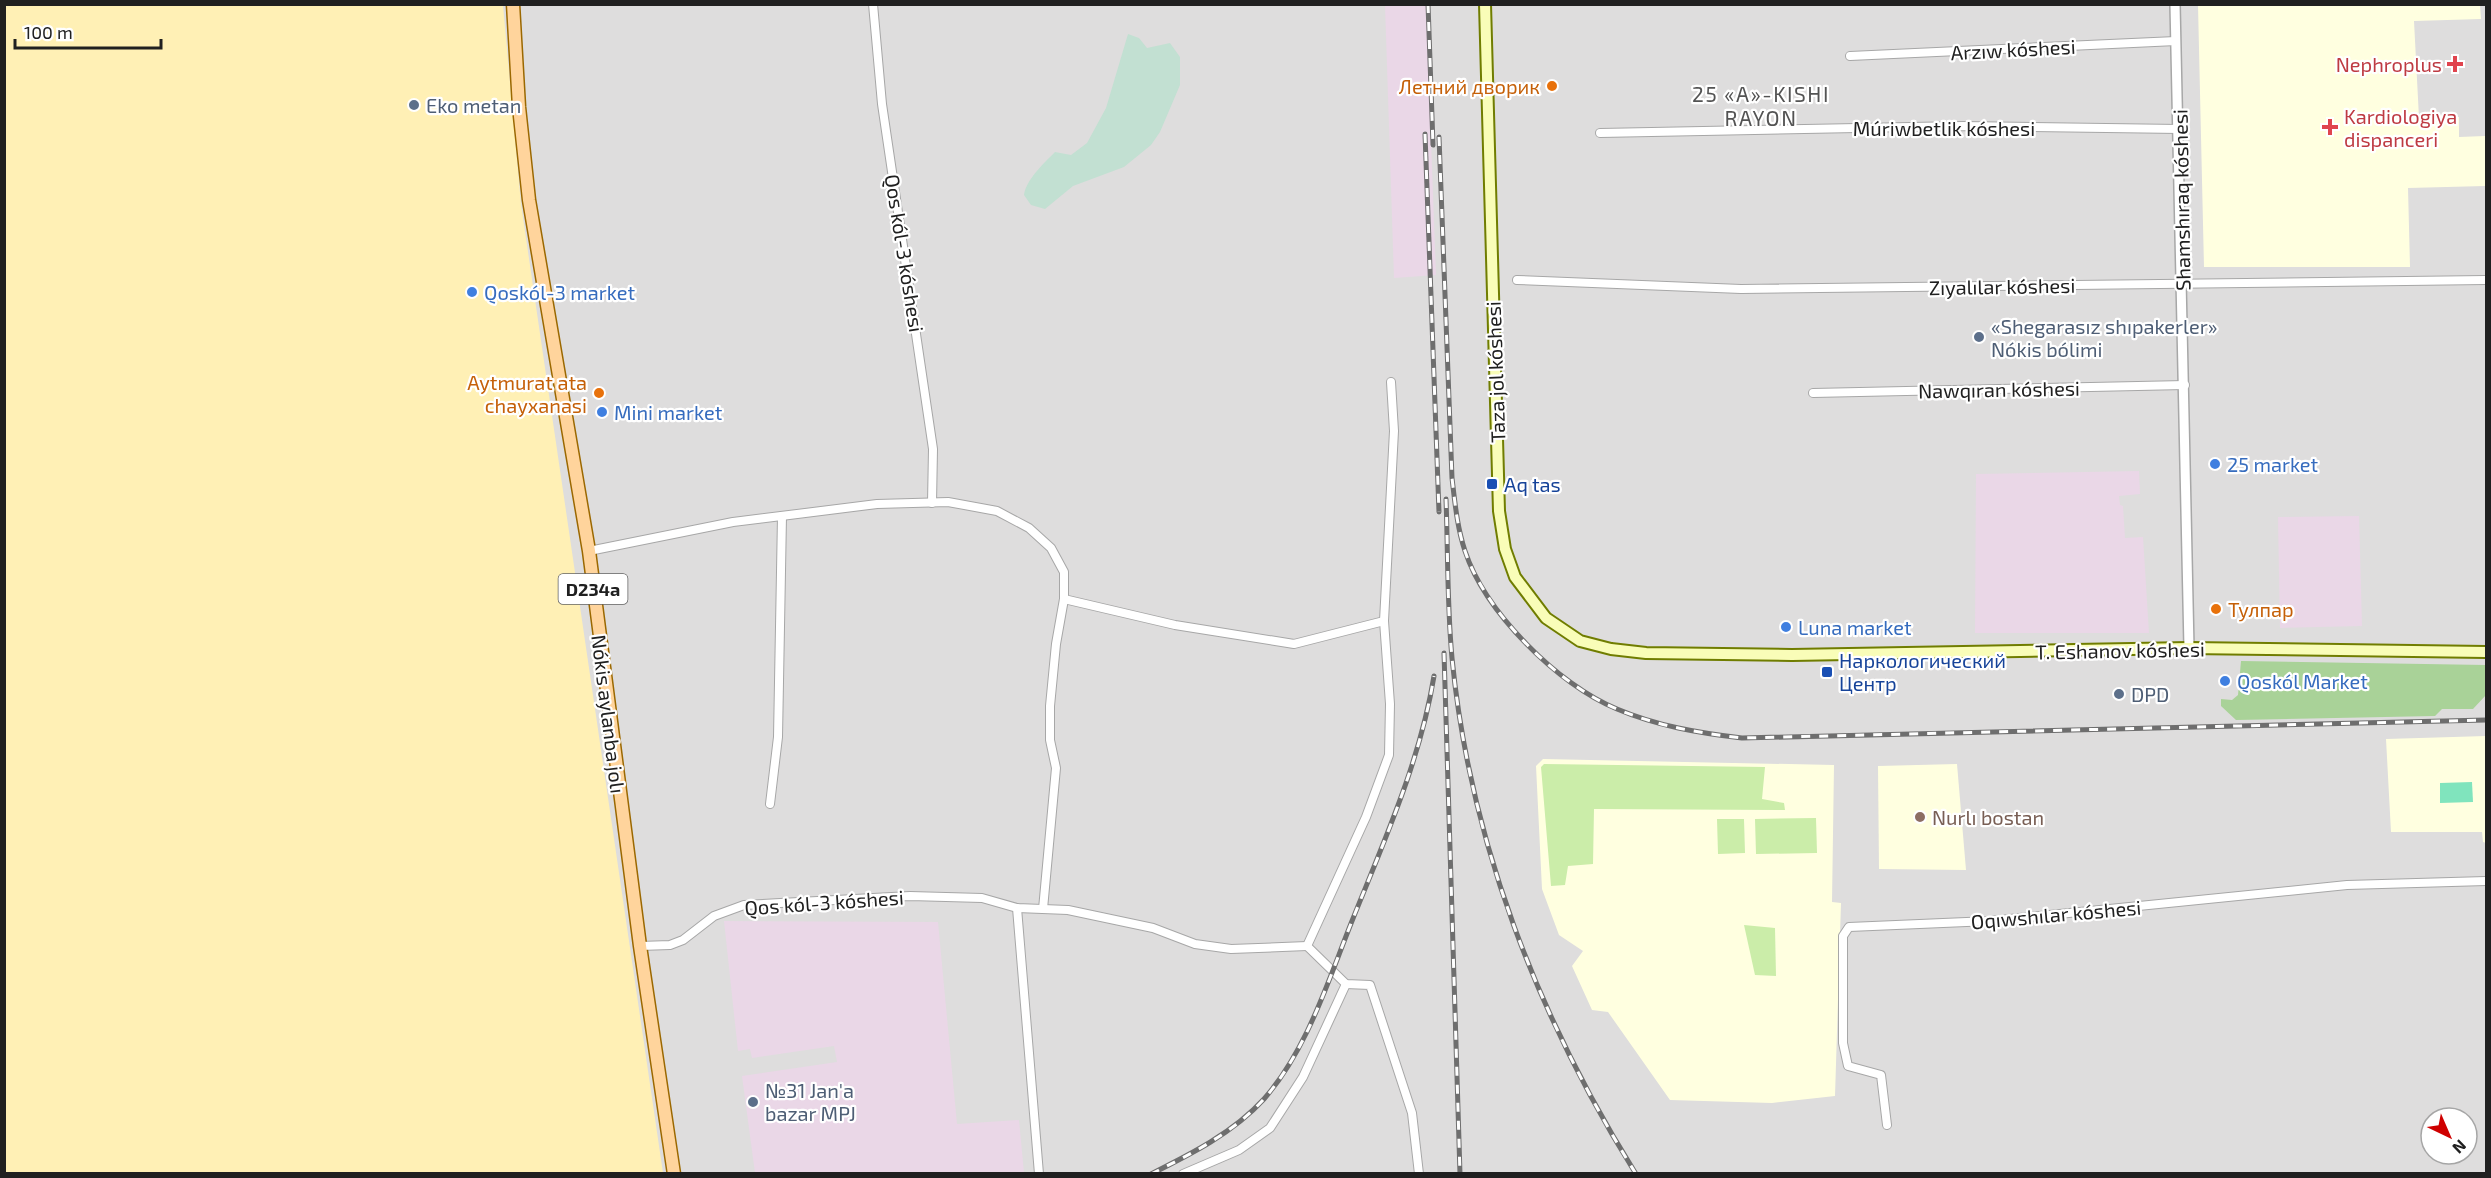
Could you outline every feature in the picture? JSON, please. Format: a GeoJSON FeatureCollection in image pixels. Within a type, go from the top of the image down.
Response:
{"type":"FeatureCollection","features":[{"type":"Feature","properties":{"kind":"main road","name":"Nókis aylanba jolı"},"geometry":{"type":"LineString","coordinates":[[513,4],[519,107],[529,200],[589,551],[640,946],[674,1173]]}},
{"type":"Feature","properties":{"kind":"main road","name":"Taza jol kóshesi"},"geometry":{"type":"LineString","coordinates":[[1485,4],[1499,500],[1505,549],[1515,577],[1546,618],[1580,641],[1646,653]]}},
{"type":"Feature","properties":{"kind":"main road","name":"T. Eshanov kóshesi"},"geometry":{"type":"LineString","coordinates":[[1646,653],[1792,655],[2189,648],[2487,652]]}},
{"type":"Feature","properties":{"kind":"street","name":"Qos kól-3 kóshesi"},"geometry":{"type":"LineString","coordinates":[[873,4],[882,104],[933,449],[932,503]]}},
{"type":"Feature","properties":{"kind":"street","name":"Shamshıraq kóshesi"},"geometry":{"type":"LineString","coordinates":[[2175,4],[2180,129],[2189,648]]}},
{"type":"Feature","properties":{"kind":"street","name":"Arzıw kóshesi"},"geometry":{"type":"LineString","coordinates":[[1850,56],[2176,41]]}},
{"type":"Feature","properties":{"kind":"street","name":"Múriwbetlik kóshesi"},"geometry":{"type":"LineString","coordinates":[[1600,133],[1963,126],[2180,129]]}},
{"type":"Feature","properties":{"kind":"street","name":"Zıyalılar kóshesi"},"geometry":{"type":"LineString","coordinates":[[1517,280],[1741,289],[2487,280]]}},
{"type":"Feature","properties":{"kind":"street"},"geometry":{"type":"LineString","coordinates":[[1391,382],[1394,431],[1384,621],[1390,704],[1389,755],[1366,817],[1307,946],[1346,984],[1370,986],[1412,1113],[1419,1173]]}},
{"type":"Feature","properties":{"kind":"street","name":"Nawqıran kóshesi"},"geometry":{"type":"LineString","coordinates":[[1813,393],[2185,385]]}},
{"type":"Feature","properties":{"kind":"street"},"geometry":{"type":"LineString","coordinates":[[589,551],[733,522],[877,504],[948,502],[997,511],[1029,528],[1051,548],[1064,572],[1064,599],[1056,644],[1050,706],[1050,740],[1056,768],[1043,909]]}},
{"type":"Feature","properties":{"kind":"street"},"geometry":{"type":"LineString","coordinates":[[770,804],[778,737],[782,516]]}},
{"type":"Feature","properties":{"kind":"street"},"geometry":{"type":"LineString","coordinates":[[1064,599],[1175,625],[1249,639],[1294,644],[1384,621]]}},
{"type":"Feature","properties":{"kind":"street","name":"Oqıwshılar kóshesi"},"geometry":{"type":"LineString","coordinates":[[1887,1125],[1881,1075],[1848,1066],[1843,1043],[1843,936],[1849,927],[1990,921],[2347,885],[2487,881]]}},
{"type":"Feature","properties":{"kind":"street","name":"Qos kól-3 kóshesi"},"geometry":{"type":"LineString","coordinates":[[640,946],[670,945],[683,940],[714,916],[744,905],[910,896],[982,898],[1017,908],[1068,910],[1142,926],[1195,944],[1231,949],[1307,946]]}},
{"type":"Feature","properties":{"kind":"street"},"geometry":{"type":"LineString","coordinates":[[1017,908],[1039,1173]]}},
{"type":"Feature","properties":{"kind":"street"},"geometry":{"type":"LineString","coordinates":[[1183,1173],[1239,1150],[1270,1128],[1303,1077],[1346,984]]}},
{"type":"Feature","properties":{"kind":"shaded area"},"geometry":{"type":"Polygon","coordinates":[[[5,5],[2486,5],[2486,1173],[5,1174],[5,5]]]}},
{"type":"Feature","properties":{"kind":"shaded area"},"geometry":{"type":"Polygon","coordinates":[[[1385,5],[1426,5],[1436,275],[1394,278],[1385,5]]]}},
{"type":"Feature","properties":{"kind":"shaded area","name":"Kardiologiya dispanceri"},"geometry":{"type":"Polygon","coordinates":[[[2198,5],[2480,5],[2481,19],[2414,21],[2419,118],[2459,117],[2459,137],[2485,136],[2485,186],[2408,188],[2410,267],[2204,267],[2198,5]]]}},
{"type":"Feature","properties":{"kind":"shaded area"},"geometry":{"type":"Polygon","coordinates":[[[1128,34],[1139,38],[1147,48],[1170,43],[1180,57],[1180,85],[1160,132],[1151,145],[1124,167],[1073,186],[1045,209],[1031,205],[1024,195],[1025,189],[1041,166],[1055,152],[1071,155],[1087,143],[1106,108],[1128,34]]]}},
{"type":"Feature","properties":{"kind":"shaded area"},"geometry":{"type":"Polygon","coordinates":[[[2139,471],[2140,494],[2119,496],[2120,505],[2123,506],[2125,538],[2143,537],[2149,633],[1975,633],[1976,474],[2139,471]]]}},
{"type":"Feature","properties":{"kind":"shaded area"},"geometry":{"type":"Polygon","coordinates":[[[2359,516],[2362,626],[2280,628],[2278,517],[2359,516]]]}},
{"type":"Feature","properties":{"kind":"shaded area"},"geometry":{"type":"Polygon","coordinates":[[[2486,736],[2486,843],[2483,842],[2482,832],[2391,832],[2386,739],[2486,736]]]}},
{"type":"Feature","properties":{"kind":"shaded area"},"geometry":{"type":"Polygon","coordinates":[[[1543,759],[1834,765],[1832,902],[1841,903],[1835,1096],[1772,1103],[1670,1100],[1608,1012],[1592,1010],[1572,966],[1583,951],[1559,935],[1542,889],[1536,766],[1543,759]]]}},
{"type":"Feature","properties":{"kind":"shaded area","name":"Nurlı bostan"},"geometry":{"type":"Polygon","coordinates":[[[1957,764],[1966,870],[1879,869],[1878,766],[1957,764]]]}},
{"type":"Feature","properties":{"kind":"shaded area"},"geometry":{"type":"Polygon","coordinates":[[[724,921],[938,922],[957,1124],[1019,1120],[1024,1173],[755,1173],[742,1076],[837,1062],[834,1046],[752,1058],[750,1049],[738,1051],[724,921]]]}},
{"type":"Feature","properties":{"kind":"green space"},"geometry":{"type":"Polygon","coordinates":[[[2241,661],[2486,665],[2486,695],[2473,709],[2442,709],[2435,716],[2236,720],[2221,706],[2221,699],[2232,700],[2238,695],[2241,661]]]}},
{"type":"Feature","properties":{"kind":"green space"},"geometry":{"type":"Polygon","coordinates":[[[1544,764],[1765,767],[1762,799],[1784,803],[1785,810],[1594,809],[1593,864],[1568,866],[1565,885],[1551,886],[1541,767],[1544,764]]]}},
{"type":"Feature","properties":{"kind":"green space"},"geometry":{"type":"Polygon","coordinates":[[[2472,782],[2473,802],[2440,803],[2440,783],[2472,782]]]}},
{"type":"Feature","properties":{"kind":"green space"},"geometry":{"type":"Polygon","coordinates":[[[1816,818],[1817,853],[1756,854],[1755,819],[1816,818]]]}},
{"type":"Feature","properties":{"kind":"green space"},"geometry":{"type":"Polygon","coordinates":[[[1717,819],[1744,819],[1745,853],[1718,854],[1717,819]]]}},
{"type":"Feature","properties":{"kind":"green space"},"geometry":{"type":"Polygon","coordinates":[[[1744,925],[1775,928],[1776,976],[1755,975],[1744,925]]]}},
{"type":"Feature","properties":{"kind":"sand"},"geometry":{"type":"Polygon","coordinates":[[[5,4],[503,5],[521,204],[663,1173],[5,1173],[5,4]]]}},
{"type":"Feature","properties":{"kind":"railway"},"geometry":{"type":"LineString","coordinates":[[1428,4],[1433,145]]}},
{"type":"Feature","properties":{"kind":"railway"},"geometry":{"type":"LineString","coordinates":[[1425,134],[1439,512]]}},
{"type":"Feature","properties":{"kind":"railway"},"geometry":{"type":"LineString","coordinates":[[1439,137],[1452,478],[1462,542],[1475,574],[1506,621],[1548,665],[1594,698],[1632,715],[1663,724],[1742,738],[2486,720]]}},
{"type":"Feature","properties":{"kind":"railway"},"geometry":{"type":"LineString","coordinates":[[1446,499],[1452,658],[1461,727],[1492,861],[1539,990],[1568,1053],[1636,1174]]}},
{"type":"Feature","properties":{"kind":"railway"},"geometry":{"type":"LineString","coordinates":[[1444,653],[1460,1174]]}},
{"type":"Feature","properties":{"kind":"railway"},"geometry":{"type":"LineString","coordinates":[[1151,1174],[1196,1150],[1239,1122],[1264,1099],[1293,1059],[1325,991],[1400,801],[1420,739],[1434,676]]}},
{"type":"Feature","properties":{"kind":"place","name":"Nephroplus"},"geometry":{"type":"Point","coordinates":[2455,64]}},
{"type":"Feature","properties":{"kind":"place","name":"Летний дворик"},"geometry":{"type":"Point","coordinates":[1552,86]}},
{"type":"Feature","properties":{"kind":"place","name":"Eko metan"},"geometry":{"type":"Point","coordinates":[414,105]}},
{"type":"Feature","properties":{"kind":"place","name":"Kardiologiya dispanceri"},"geometry":{"type":"Point","coordinates":[2330,127]}},
{"type":"Feature","properties":{"kind":"place","name":"Qoskól-3 market"},"geometry":{"type":"Point","coordinates":[472,292]}},
{"type":"Feature","properties":{"kind":"place","name":"«Shegarasız shıpakerler» Nókis bólimi"},"geometry":{"type":"Point","coordinates":[1979,337]}},
{"type":"Feature","properties":{"kind":"place","name":"Aytmurat ata chayxanasi"},"geometry":{"type":"Point","coordinates":[599,393]}},
{"type":"Feature","properties":{"kind":"place","name":"Mini market"},"geometry":{"type":"Point","coordinates":[602,412]}},
{"type":"Feature","properties":{"kind":"place","name":"25 market"},"geometry":{"type":"Point","coordinates":[2215,464]}},
{"type":"Feature","properties":{"kind":"place","name":"Aq tas"},"geometry":{"type":"Point","coordinates":[1492,484]}},
{"type":"Feature","properties":{"kind":"place","name":"Тулпар"},"geometry":{"type":"Point","coordinates":[2216,609]}},
{"type":"Feature","properties":{"kind":"place","name":"Luna market"},"geometry":{"type":"Point","coordinates":[1786,627]}},
{"type":"Feature","properties":{"kind":"place","name":"Наркологический Центр"},"geometry":{"type":"Point","coordinates":[1827,672]}},
{"type":"Feature","properties":{"kind":"place","name":"Qoskól Market"},"geometry":{"type":"Point","coordinates":[2225,681]}},
{"type":"Feature","properties":{"kind":"place","name":"DPD"},"geometry":{"type":"Point","coordinates":[2119,694]}},
{"type":"Feature","properties":{"kind":"place","name":"Nurlı bostan"},"geometry":{"type":"Point","coordinates":[1920,817]}},
{"type":"Feature","properties":{"kind":"place","name":"№31 Jan'a bazar MPJ"},"geometry":{"type":"Point","coordinates":[753,1102]}},
{"type":"Feature","properties":{"kind":"district","name":"25 «A»-KISHI RAYON"},"geometry":{"type":"Point","coordinates":[1761,105]}}]}
